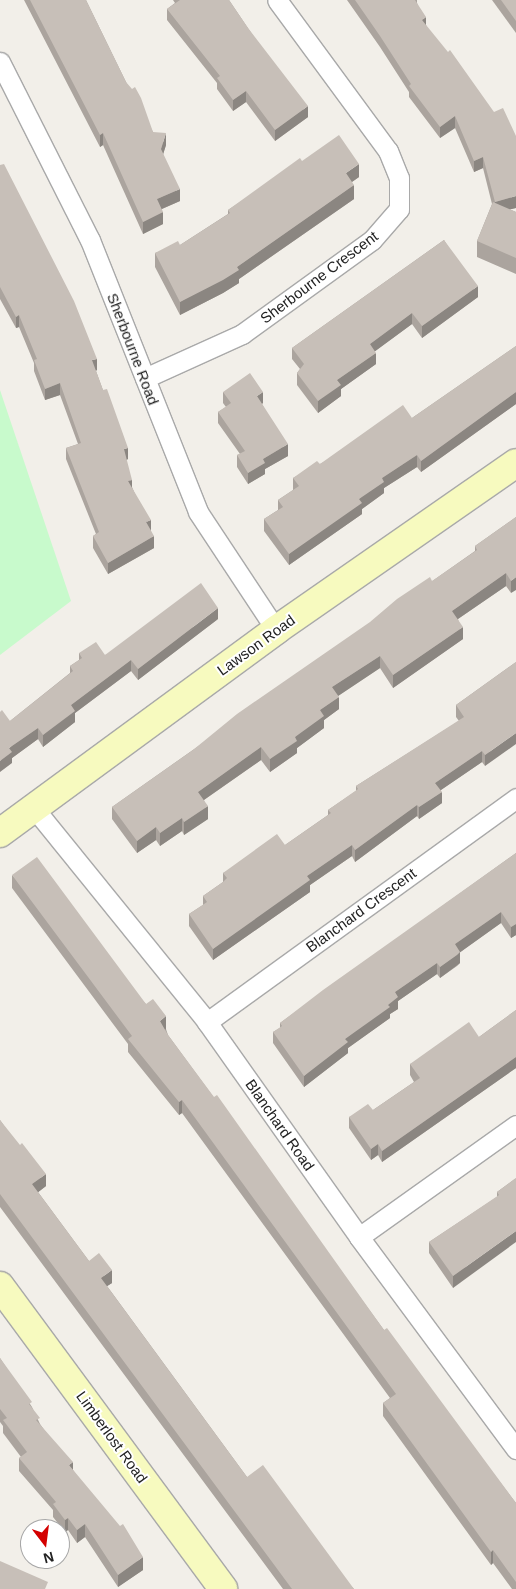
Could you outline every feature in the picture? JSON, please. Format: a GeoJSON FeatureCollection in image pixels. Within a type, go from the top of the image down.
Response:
{"type":"FeatureCollection","features":[{"type":"Feature","properties":{"kind":"street","name":"Sherbourne Crescent"},"geometry":{"type":"LineString","coordinates":[[145,378],[242,334],[372,240],[398,209],[399,178],[388,151],[278,0]]}},
{"type":"Feature","properties":{"kind":"street","name":"Sherbourne Road"},"geometry":{"type":"LineString","coordinates":[[0,62],[90,240],[198,512],[276,630]]}},
{"type":"Feature","properties":{"kind":"street","name":"Lawson Road"},"geometry":{"type":"LineString","coordinates":[[0,833],[276,630],[516,463]]}},
{"type":"Feature","properties":{"kind":"street","name":"Blanchard Crescent"},"geometry":{"type":"LineString","coordinates":[[207,1022],[516,798]]}},
{"type":"Feature","properties":{"kind":"street","name":"Blanchard Road"},"geometry":{"type":"LineString","coordinates":[[34,808],[207,1022],[359,1237],[516,1450]]}},
{"type":"Feature","properties":{"kind":"street"},"geometry":{"type":"LineString","coordinates":[[359,1237],[516,1125]]}},
{"type":"Feature","properties":{"kind":"street","name":"Limberlost Road"},"geometry":{"type":"LineString","coordinates":[[0,1286],[223,1589]]}},
{"type":"Feature","properties":{"kind":"green space"},"geometry":{"type":"Polygon","coordinates":[[[0,390],[71,601],[0,655],[0,390]]]}},
{"type":"Feature","properties":{"kind":"building"},"geometry":{"type":"Polygon","coordinates":[[[30,0],[86,0],[126,82],[132,89],[135,87],[141,98],[153,132],[166,133],[161,149],[180,189],[157,199],[163,212],[143,222],[103,133],[100,135],[30,0]]]}},
{"type":"Feature","properties":{"kind":"building"},"geometry":{"type":"Polygon","coordinates":[[[180,0],[229,0],[308,106],[275,130],[246,91],[233,100],[217,78],[220,76],[167,9],[180,0]]]}},
{"type":"Feature","properties":{"kind":"building"},"geometry":{"type":"Polygon","coordinates":[[[355,0],[415,0],[426,17],[422,20],[448,52],[450,50],[494,112],[503,108],[516,136],[516,196],[495,202],[483,157],[474,161],[455,116],[440,127],[409,86],[411,84],[355,0]]]}},
{"type":"Feature","properties":{"kind":"building"},"geometry":{"type":"Polygon","coordinates":[[[501,0],[516,0],[516,21],[501,0]]]}},
{"type":"Feature","properties":{"kind":"building"},"geometry":{"type":"Polygon","coordinates":[[[339,135],[359,164],[346,173],[354,185],[237,267],[239,270],[180,302],[155,253],[178,241],[180,245],[230,213],[228,210],[300,158],[302,161],[339,135]]]}},
{"type":"Feature","properties":{"kind":"building"},"geometry":{"type":"Polygon","coordinates":[[[4,164],[74,301],[97,359],[92,360],[103,390],[107,389],[128,448],[124,449],[132,480],[128,481],[151,520],[146,522],[154,536],[108,563],[93,536],[99,532],[66,448],[81,443],[60,383],[45,389],[34,360],[37,359],[19,315],[16,317],[0,287],[0,165],[4,164]]]}},
{"type":"Feature","properties":{"kind":"building"},"geometry":{"type":"Polygon","coordinates":[[[493,202],[516,212],[516,258],[477,241],[493,202]]]}},
{"type":"Feature","properties":{"kind":"building"},"geometry":{"type":"Polygon","coordinates":[[[444,240],[478,286],[422,326],[412,313],[370,344],[376,353],[337,380],[341,385],[318,401],[297,373],[304,364],[292,348],[444,240]]]}},
{"type":"Feature","properties":{"kind":"building"},"geometry":{"type":"Polygon","coordinates":[[[516,346],[516,392],[421,461],[417,455],[382,478],[384,482],[359,499],[362,503],[289,554],[264,519],[283,507],[278,500],[299,486],[293,478],[317,461],[320,464],[403,405],[412,418],[516,346]]]}},
{"type":"Feature","properties":{"kind":"building"},"geometry":{"type":"Polygon","coordinates":[[[250,373],[263,392],[257,396],[288,444],[263,459],[265,463],[248,473],[237,455],[245,451],[218,412],[231,403],[223,392],[250,373]]]}},
{"type":"Feature","properties":{"kind":"building"},"geometry":{"type":"Polygon","coordinates":[[[516,517],[516,577],[511,581],[506,573],[452,611],[463,627],[393,675],[380,656],[332,687],[339,697],[320,710],[324,716],[295,737],[297,741],[270,759],[261,747],[198,792],[208,806],[184,822],[182,818],[160,833],[156,827],[137,841],[112,807],[193,750],[237,714],[370,622],[397,599],[430,577],[432,581],[477,550],[475,546],[516,517]]]}},
{"type":"Feature","properties":{"kind":"building"},"geometry":{"type":"Polygon","coordinates":[[[201,583],[218,608],[138,669],[131,660],[71,705],[75,711],[43,735],[38,728],[9,748],[12,752],[0,761],[0,712],[2,710],[10,721],[73,671],[70,666],[82,658],[79,653],[96,642],[105,655],[201,583]]]}},
{"type":"Feature","properties":{"kind":"building"},"geometry":{"type":"Polygon","coordinates":[[[516,662],[516,733],[485,755],[482,751],[435,783],[442,792],[419,807],[417,805],[355,850],[352,845],[307,876],[310,880],[213,949],[189,914],[207,902],[203,896],[227,878],[223,873],[277,834],[285,845],[331,813],[328,810],[358,789],[356,786],[464,717],[456,705],[516,662]]]}},
{"type":"Feature","properties":{"kind":"building"},"geometry":{"type":"Polygon","coordinates":[[[516,853],[516,924],[511,927],[501,912],[455,944],[460,952],[457,955],[440,967],[437,963],[395,992],[398,997],[388,1005],[390,1007],[345,1039],[348,1042],[304,1076],[273,1032],[282,1026],[280,1023],[323,990],[516,853]]]}},
{"type":"Feature","properties":{"kind":"building"},"geometry":{"type":"Polygon","coordinates":[[[37,857],[146,1004],[153,999],[166,1016],[160,1021],[168,1035],[214,1097],[217,1095],[384,1330],[387,1328],[516,1503],[516,1582],[493,1550],[491,1552],[383,1403],[396,1394],[182,1100],[179,1102],[128,1039],[132,1036],[12,875],[37,857]]]}},
{"type":"Feature","properties":{"kind":"building"},"geometry":{"type":"Polygon","coordinates":[[[516,1010],[516,1057],[382,1151],[378,1144],[371,1149],[349,1117],[368,1104],[373,1110],[420,1078],[410,1064],[469,1022],[479,1037],[516,1010]]]}},
{"type":"Feature","properties":{"kind":"building"},"geometry":{"type":"Polygon","coordinates":[[[0,1120],[20,1145],[22,1143],[46,1174],[32,1184],[89,1261],[99,1253],[112,1270],[101,1278],[247,1477],[263,1465],[354,1589],[292,1589],[0,1194],[0,1120]]]}},
{"type":"Feature","properties":{"kind":"building"},"geometry":{"type":"Polygon","coordinates":[[[516,1178],[516,1231],[453,1276],[429,1242],[499,1195],[497,1192],[516,1178]]]}},
{"type":"Feature","properties":{"kind":"building"},"geometry":{"type":"Polygon","coordinates":[[[0,1358],[32,1402],[29,1404],[40,1418],[36,1420],[73,1462],[69,1465],[120,1526],[123,1524],[143,1557],[118,1575],[85,1524],[77,1530],[70,1519],[64,1519],[53,1504],[56,1502],[19,1458],[27,1452],[3,1420],[7,1418],[0,1409],[0,1358]]]}},
{"type":"Feature","properties":{"kind":"building"},"geometry":{"type":"Polygon","coordinates":[[[0,1561],[48,1582],[45,1589],[0,1589],[0,1561]]]}}]}
